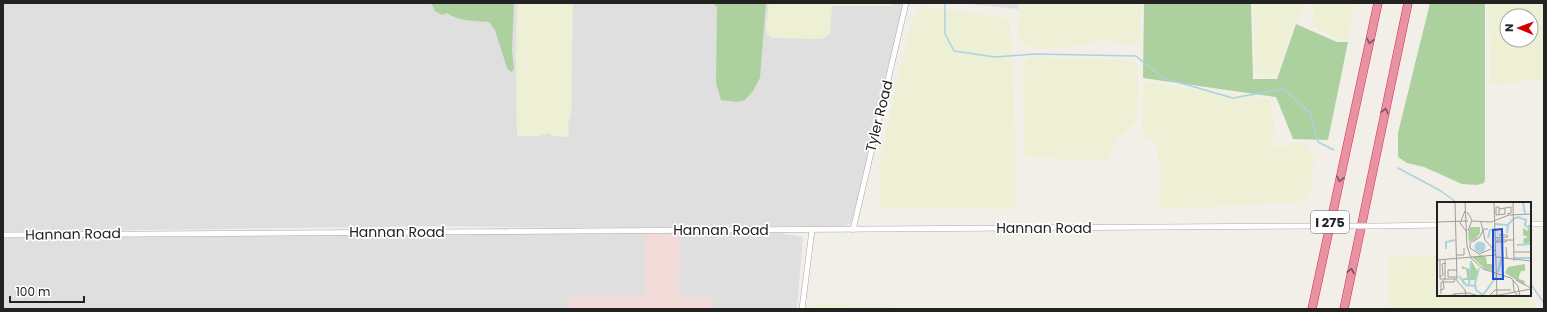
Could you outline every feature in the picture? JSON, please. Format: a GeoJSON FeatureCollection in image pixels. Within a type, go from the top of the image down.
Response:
{"type":"FeatureCollection","features":[{"type":"Feature","properties":{"kind":"highway","name":"I 275"},"geometry":{"type":"LineString","coordinates":[[1312,309],[1378,3]]}},
{"type":"Feature","properties":{"kind":"highway","name":"I 275"},"geometry":{"type":"LineString","coordinates":[[1344,309],[1408,3]]}},
{"type":"Feature","properties":{"kind":"street","name":"Tyler Road"},"geometry":{"type":"LineString","coordinates":[[854,230],[906,3]]}},
{"type":"Feature","properties":{"kind":"street"},"geometry":{"type":"LineString","coordinates":[[1531,224],[1544,224]]}},
{"type":"Feature","properties":{"kind":"street","name":"Hannan Road"},"geometry":{"type":"LineString","coordinates":[[3,235],[1437,225]]}},
{"type":"Feature","properties":{"kind":"street"},"geometry":{"type":"LineString","coordinates":[[802,309],[812,230]]}},
{"type":"Feature","properties":{"kind":"shaded area"},"geometry":{"type":"Polygon","coordinates":[[[3,3],[903,3],[853,217],[851,223],[845,226],[574,228],[440,226],[3,232],[3,3]]]}},
{"type":"Feature","properties":{"kind":"shaded area"},"geometry":{"type":"Polygon","coordinates":[[[961,3],[1018,3],[1019,9],[961,3]]]}},
{"type":"Feature","properties":{"kind":"shaded area"},"geometry":{"type":"Polygon","coordinates":[[[645,233],[645,297],[568,297],[567,309],[3,309],[3,238],[645,233]]]}},
{"type":"Feature","properties":{"kind":"shaded area"},"geometry":{"type":"Polygon","coordinates":[[[645,233],[680,233],[678,297],[713,298],[712,309],[567,309],[567,297],[645,297],[645,233]]]}},
{"type":"Feature","properties":{"kind":"shaded area"},"geometry":{"type":"Polygon","coordinates":[[[680,233],[780,233],[803,237],[797,309],[712,309],[712,298],[678,297],[680,233]]]}},
{"type":"Feature","properties":{"kind":"green space"},"geometry":{"type":"Polygon","coordinates":[[[431,3],[514,3],[512,50],[514,69],[511,72],[507,68],[495,30],[489,22],[456,18],[447,13],[442,15],[435,11],[431,3]]]}},
{"type":"Feature","properties":{"kind":"green space"},"geometry":{"type":"Polygon","coordinates":[[[517,3],[573,3],[571,115],[568,124],[569,137],[552,136],[549,133],[539,136],[517,136],[517,3]]]}},
{"type":"Feature","properties":{"kind":"green space"},"geometry":{"type":"Polygon","coordinates":[[[712,3],[766,3],[760,78],[753,91],[745,100],[738,102],[721,100],[716,83],[717,7],[712,3]]]}},
{"type":"Feature","properties":{"kind":"green space"},"geometry":{"type":"Polygon","coordinates":[[[769,3],[896,3],[890,6],[832,6],[830,34],[821,39],[771,38],[767,34],[766,25],[769,3]]]}},
{"type":"Feature","properties":{"kind":"green space"},"geometry":{"type":"Polygon","coordinates":[[[1019,3],[1141,3],[1140,41],[1128,45],[1118,42],[1098,41],[1072,47],[1047,49],[1038,49],[1022,44],[1018,35],[1019,3]]]}},
{"type":"Feature","properties":{"kind":"green space"},"geometry":{"type":"Polygon","coordinates":[[[1144,3],[1251,3],[1253,79],[1277,79],[1296,24],[1337,42],[1348,42],[1328,140],[1293,139],[1276,97],[1143,78],[1144,3]]]}},
{"type":"Feature","properties":{"kind":"green space"},"geometry":{"type":"Polygon","coordinates":[[[1254,3],[1302,3],[1303,12],[1298,21],[1295,21],[1276,75],[1259,75],[1255,68],[1254,3]]]}},
{"type":"Feature","properties":{"kind":"green space"},"geometry":{"type":"Polygon","coordinates":[[[1314,3],[1355,3],[1347,40],[1338,39],[1313,26],[1314,3]]]}},
{"type":"Feature","properties":{"kind":"green space"},"geometry":{"type":"Polygon","coordinates":[[[1430,3],[1485,3],[1485,180],[1484,183],[1477,185],[1462,184],[1424,167],[1407,163],[1398,157],[1398,133],[1430,3]]]}},
{"type":"Feature","properties":{"kind":"green space"},"geometry":{"type":"Polygon","coordinates":[[[1489,3],[1544,3],[1544,79],[1490,85],[1489,3]]]}},
{"type":"Feature","properties":{"kind":"green space"},"geometry":{"type":"Polygon","coordinates":[[[918,6],[1007,18],[1010,26],[1013,65],[1017,206],[1004,209],[880,209],[880,160],[909,29],[912,20],[915,18],[918,6]]]}},
{"type":"Feature","properties":{"kind":"green space"},"geometry":{"type":"Polygon","coordinates":[[[1028,58],[1131,60],[1135,63],[1138,70],[1138,113],[1135,123],[1117,138],[1108,158],[1098,160],[1035,158],[1029,157],[1024,152],[1023,68],[1028,58]]]}},
{"type":"Feature","properties":{"kind":"green space"},"geometry":{"type":"Polygon","coordinates":[[[1144,82],[1271,100],[1274,124],[1273,145],[1280,148],[1289,143],[1305,143],[1314,159],[1312,186],[1307,198],[1293,202],[1170,209],[1158,206],[1161,176],[1156,144],[1144,136],[1142,127],[1144,82]]]}},
{"type":"Feature","properties":{"kind":"green space"},"geometry":{"type":"Polygon","coordinates":[[[1437,254],[1437,296],[1505,296],[1535,300],[1535,309],[1389,309],[1389,257],[1437,254]]]}},
{"type":"Feature","properties":{"kind":"green space"},"geometry":{"type":"Polygon","coordinates":[[[812,305],[917,309],[814,309],[812,305]]]}},
{"type":"Feature","properties":{"kind":"waterway"},"geometry":{"type":"LineString","coordinates":[[945,3],[945,34],[954,51],[995,57],[1035,54],[1136,56],[1163,78],[1233,98],[1284,89],[1310,113],[1318,142],[1334,150]]}},
{"type":"Feature","properties":{"kind":"waterway"},"geometry":{"type":"LineString","coordinates":[[1398,168],[1441,191],[1456,202]]}},
{"type":"Feature","properties":{"kind":"waterway"},"geometry":{"type":"LineString","coordinates":[[1531,284],[1544,303]]}}]}
